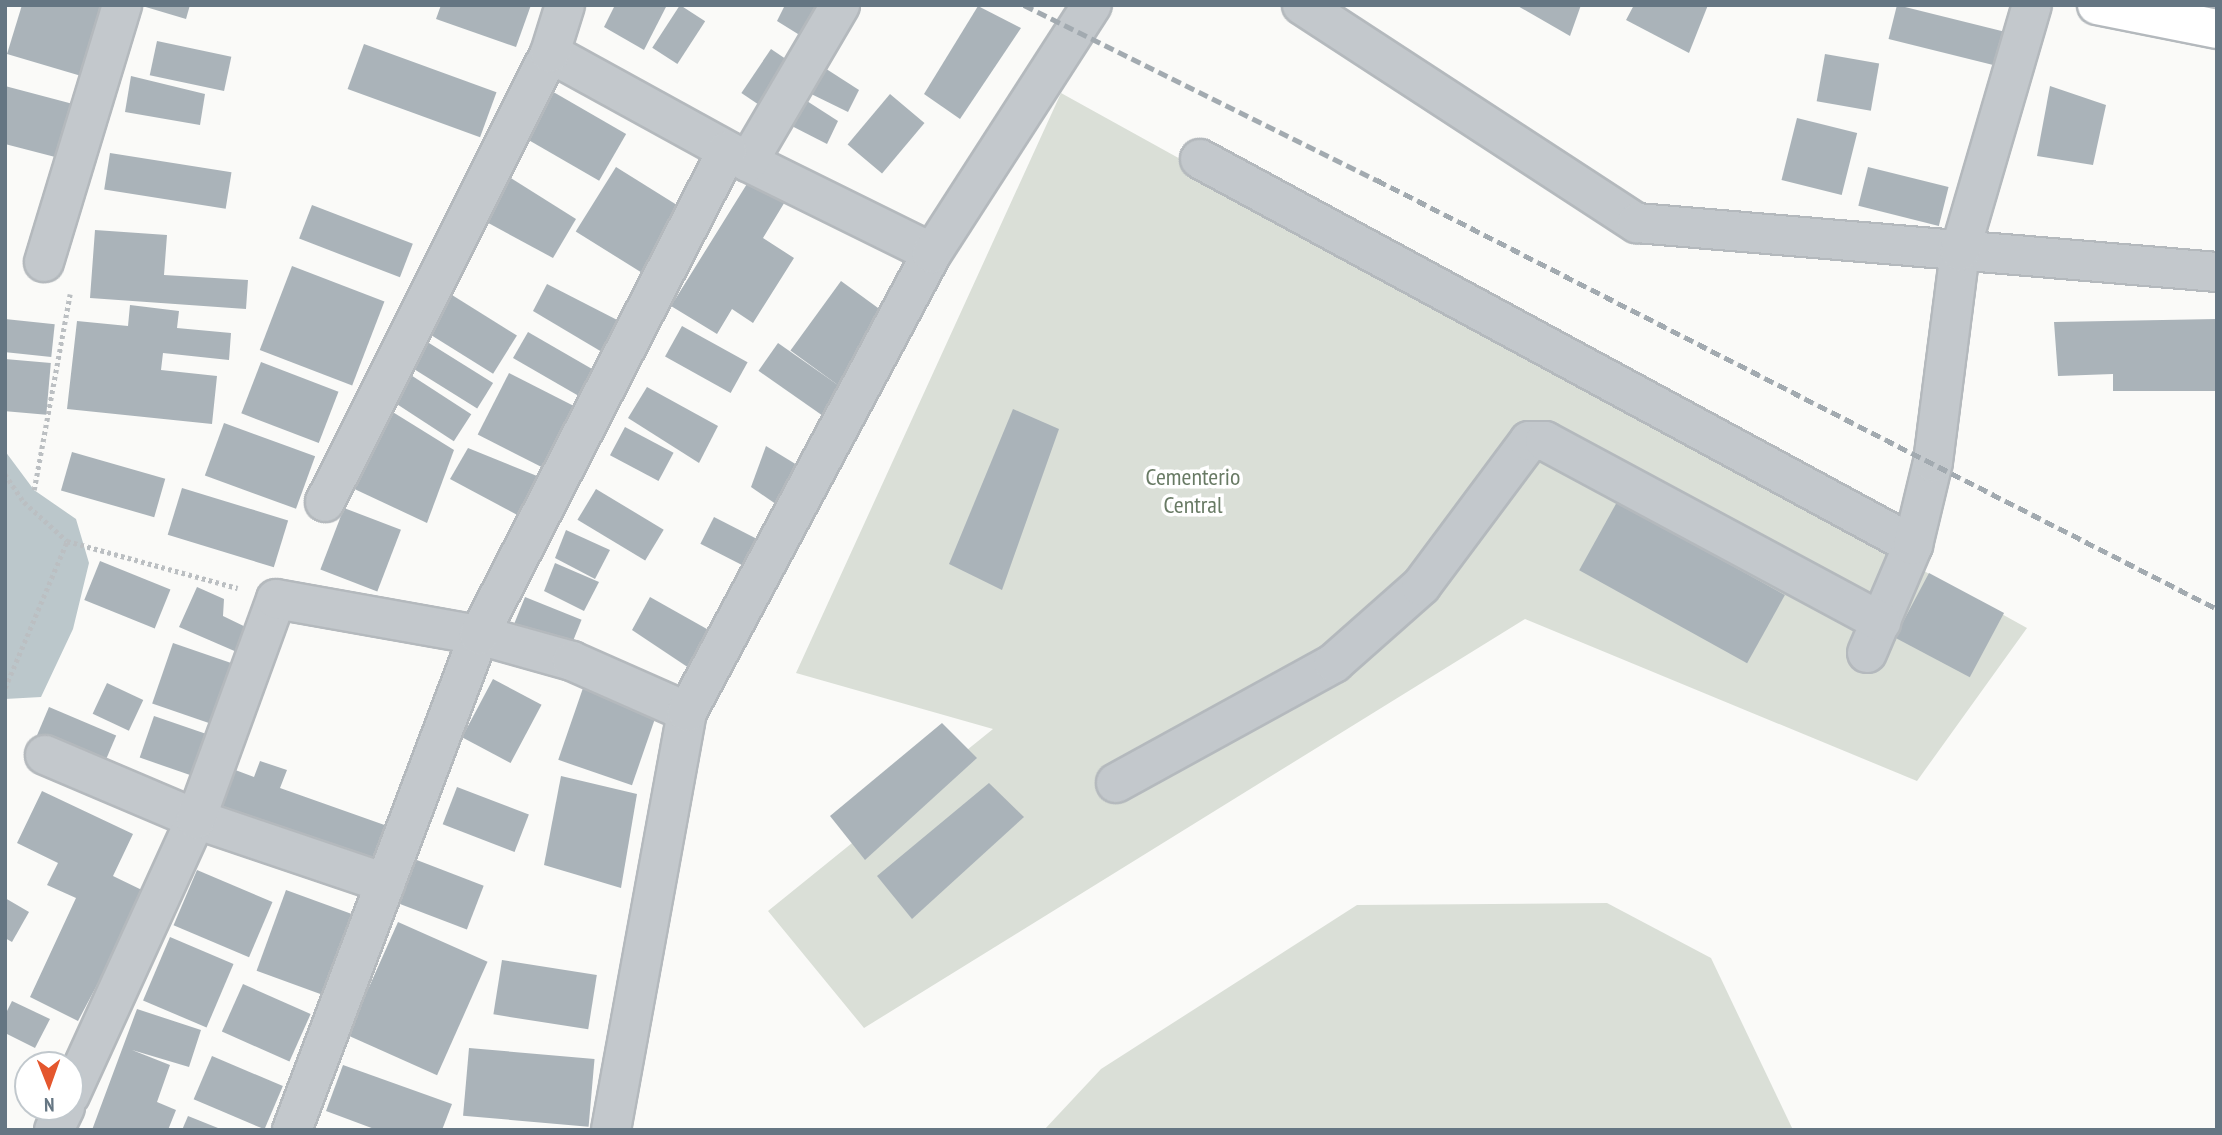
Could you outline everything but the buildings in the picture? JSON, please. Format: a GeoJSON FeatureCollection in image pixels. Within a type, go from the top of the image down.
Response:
{"type":"FeatureCollection","features":[{"type":"Feature","properties":{"kind":"highway"},"geometry":{"type":"LineString","coordinates":[[2096,5],[2217,29]]}},
{"type":"Feature","properties":{"kind":"street"},"geometry":{"type":"LineString","coordinates":[[44,262],[122,5]]}},
{"type":"Feature","properties":{"kind":"street"},"geometry":{"type":"LineString","coordinates":[[325,502],[550,53],[565,5]]}},
{"type":"Feature","properties":{"kind":"street"},"geometry":{"type":"LineString","coordinates":[[292,1130],[480,635],[738,156],[840,5]]}},
{"type":"Feature","properties":{"kind":"street"},"geometry":{"type":"LineString","coordinates":[[611,1130],[687,712],[932,253],[1092,5]]}},
{"type":"Feature","properties":{"kind":"street"},"geometry":{"type":"LineString","coordinates":[[1302,5],[1637,223],[2217,272]]}},
{"type":"Feature","properties":{"kind":"street"},"geometry":{"type":"LineString","coordinates":[[1116,783],[1334,663],[1421,586],[1529,441],[1545,441],[1874,638],[1913,545],[1933,462],[1959,251],[2032,5]]}},
{"type":"Feature","properties":{"kind":"street"},"geometry":{"type":"LineString","coordinates":[[550,53],[738,156],[932,253]]}},
{"type":"Feature","properties":{"kind":"street"},"geometry":{"type":"LineString","coordinates":[[1200,159],[1913,545]]}},
{"type":"Feature","properties":{"kind":"street"},"geometry":{"type":"LineString","coordinates":[[84,1064],[196,819],[276,599],[480,635],[572,662],[687,712]]}},
{"type":"Feature","properties":{"kind":"street"},"geometry":{"type":"LineString","coordinates":[[45,755],[196,819],[385,883]]}},
{"type":"Feature","properties":{"kind":"path"},"geometry":{"type":"LineString","coordinates":[[34,490],[71,293],[44,262]]}},
{"type":"Feature","properties":{"kind":"path"},"geometry":{"type":"LineString","coordinates":[[5,474],[24,502],[66,541],[276,599]]}},
{"type":"Feature","properties":{"kind":"path"},"geometry":{"type":"LineString","coordinates":[[5,688],[66,541]]}},
{"type":"Feature","properties":{"kind":"green space","name":"Cementerio Central"},"geometry":{"type":"Polygon","coordinates":[[[1061,93],[2027,628],[1917,781],[1525,619],[864,1028],[768,911],[993,729],[796,673],[1061,93]]]}},
{"type":"Feature","properties":{"kind":"green space"},"geometry":{"type":"Polygon","coordinates":[[[1607,903],[1711,958],[1793,1130],[1044,1130],[1101,1069],[1357,905],[1607,903]]]}},
{"type":"Feature","properties":{"kind":"shaded area"},"geometry":{"type":"Polygon","coordinates":[[[5,451],[34,490],[76,519],[89,563],[73,629],[41,697],[5,699],[5,451]]]}},
{"type":"Feature","properties":{"kind":"railway"},"geometry":{"type":"LineString","coordinates":[[1024,5],[1377,180],[2217,609]]}}]}
